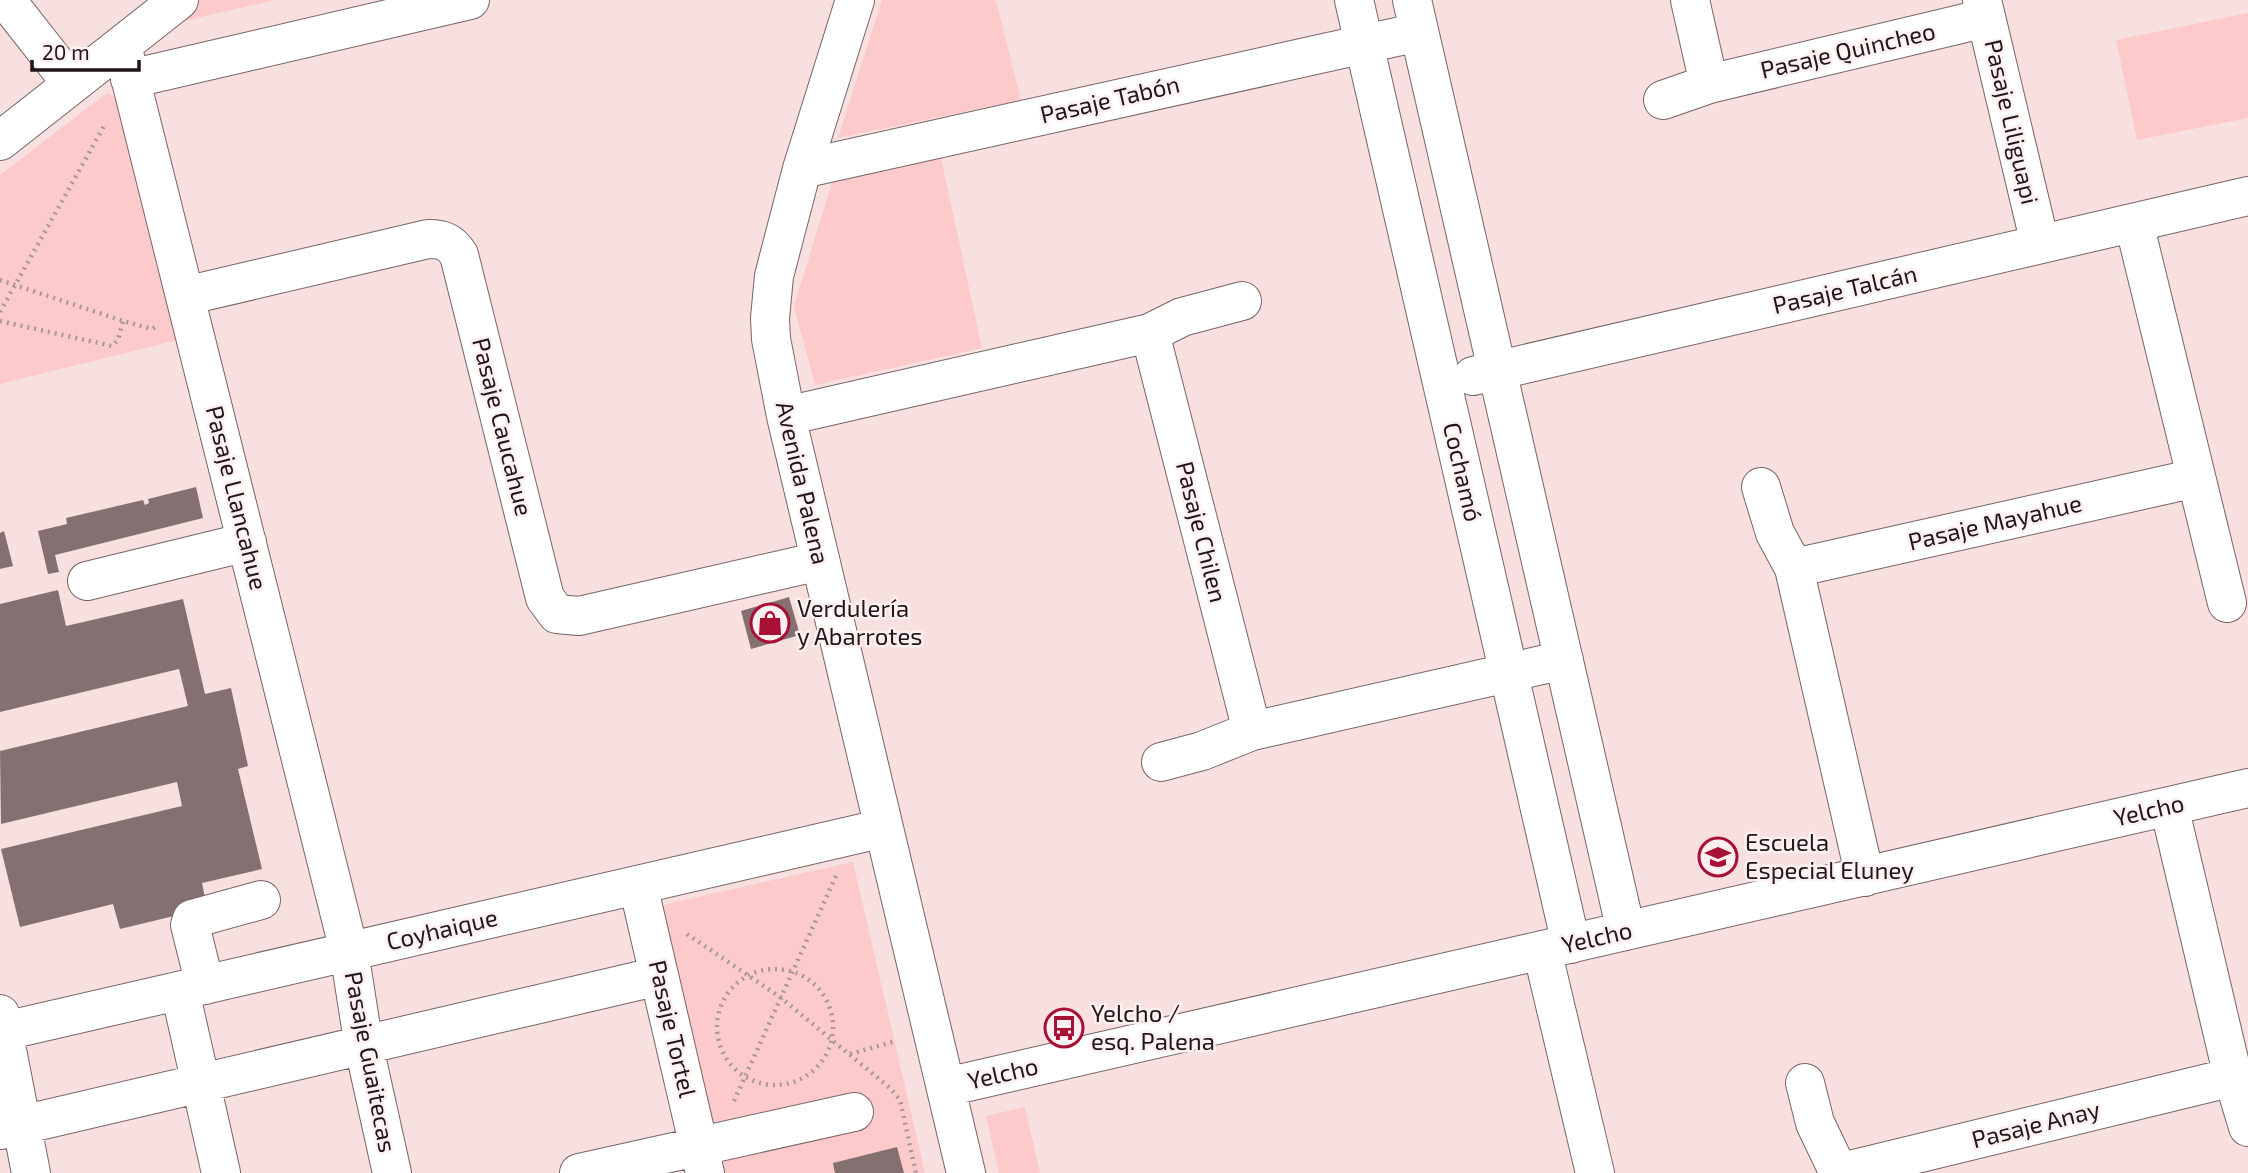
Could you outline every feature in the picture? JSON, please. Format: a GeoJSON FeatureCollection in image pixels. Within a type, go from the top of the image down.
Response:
{"type":"FeatureCollection","features":[{"type":"Feature","properties":{"kind":"street"},"geometry":{"type":"LineString","coordinates":[[6,0],[72,84]]}},
{"type":"Feature","properties":{"kind":"street"},"geometry":{"type":"LineString","coordinates":[[126,62],[179,0]]}},
{"type":"Feature","properties":{"kind":"street"},"geometry":{"type":"LineString","coordinates":[[0,141],[72,84],[126,62],[470,0]]}},
{"type":"Feature","properties":{"kind":"street","name":"Avenida Palena"},"geometry":{"type":"LineString","coordinates":[[856,0],[802,169],[774,276],[770,318],[774,361],[820,561],[869,831],[932,1031],[966,1173]]}},
{"type":"Feature","properties":{"kind":"street","name":"Cochamó"},"geometry":{"type":"LineString","coordinates":[[1354,0],[1508,672],[1595,1173]]}},
{"type":"Feature","properties":{"kind":"street"},"geometry":{"type":"LineString","coordinates":[[1690,0],[1709,84]]}},
{"type":"Feature","properties":{"kind":"street","name":"Pasaje Quincheo"},"geometry":{"type":"LineString","coordinates":[[1663,100],[1709,84],[1984,9]]}},
{"type":"Feature","properties":{"kind":"street","name":"Pasaje Liliguapi"},"geometry":{"type":"LineString","coordinates":[[1984,9],[2040,244]]}},
{"type":"Feature","properties":{"kind":"street"},"geometry":{"type":"LineString","coordinates":[[1415,16],[1626,931]]}},
{"type":"Feature","properties":{"kind":"street","name":"Pasaje Tabón"},"geometry":{"type":"LineString","coordinates":[[802,169],[1364,44],[1415,16]]}},
{"type":"Feature","properties":{"kind":"street","name":"Pasaje Llancahue"},"geometry":{"type":"LineString","coordinates":[[126,62],[173,309],[247,542],[349,951]]}},
{"type":"Feature","properties":{"kind":"street","name":"Pasaje Talcán"},"geometry":{"type":"LineString","coordinates":[[1441,383],[2248,196]]}},
{"type":"Feature","properties":{"kind":"street"},"geometry":{"type":"LineString","coordinates":[[2134,223],[2196,478],[2208,516],[2227,603]]}},
{"type":"Feature","properties":{"kind":"street","name":"Pasaje Caucahue"},"geometry":{"type":"LineString","coordinates":[[173,309],[428,239],[440,239],[453,246],[459,255],[545,598],[557,614],[579,616],[820,561]]}},
{"type":"Feature","properties":{"kind":"street"},"geometry":{"type":"LineString","coordinates":[[786,416],[1150,333],[1182,317],[1242,301]]}},
{"type":"Feature","properties":{"kind":"street","name":"Pasaje Chilen"},"geometry":{"type":"LineString","coordinates":[[1150,333],[1252,731]]}},
{"type":"Feature","properties":{"kind":"street","name":"Pasaje Mayahue"},"geometry":{"type":"LineString","coordinates":[[1794,568],[2196,478]]}},
{"type":"Feature","properties":{"kind":"street"},"geometry":{"type":"LineString","coordinates":[[1761,487],[1774,533],[1794,568],[1865,877]]}},
{"type":"Feature","properties":{"kind":"street"},"geometry":{"type":"LineString","coordinates":[[87,581],[247,542]]}},
{"type":"Feature","properties":{"kind":"street"},"geometry":{"type":"LineString","coordinates":[[1161,762],[1202,751],[1252,731],[1564,660]]}},
{"type":"Feature","properties":{"kind":"street","name":"Yelcho"},"geometry":{"type":"LineString","coordinates":[[946,1087],[2248,788]]}},
{"type":"Feature","properties":{"kind":"street"},"geometry":{"type":"LineString","coordinates":[[2169,806],[2233,1077],[2248,1126]]}},
{"type":"Feature","properties":{"kind":"street","name":"Coyhaique"},"geometry":{"type":"LineString","coordinates":[[1,1026],[192,988],[349,951],[641,894],[869,831]]}},
{"type":"Feature","properties":{"kind":"street","name":"Pasaje Tortel"},"geometry":{"type":"LineString","coordinates":[[641,894],[659,976],[705,1154]]}},
{"type":"Feature","properties":{"kind":"street"},"geometry":{"type":"LineString","coordinates":[[221,1173],[201,1083],[192,988],[190,925],[192,919],[261,900]]}},
{"type":"Feature","properties":{"kind":"street","name":"Pasaje Guaitecas"},"geometry":{"type":"LineString","coordinates":[[349,951],[364,1046],[392,1173]]}},
{"type":"Feature","properties":{"kind":"street"},"geometry":{"type":"LineString","coordinates":[[11,1127],[659,976]]}},
{"type":"Feature","properties":{"kind":"street"},"geometry":{"type":"LineString","coordinates":[[1,1026],[11,1127],[32,1173]]}},
{"type":"Feature","properties":{"kind":"street","name":"Pasaje Anay"},"geometry":{"type":"LineString","coordinates":[[1805,1083],[1815,1123],[1839,1173],[2233,1077]]}},
{"type":"Feature","properties":{"kind":"street"},"geometry":{"type":"LineString","coordinates":[[579,1173],[705,1154],[854,1112]]}},
{"type":"Feature","properties":{"kind":"path"},"geometry":{"type":"LineString","coordinates":[[94,120],[104,125],[108,138]]}},
{"type":"Feature","properties":{"kind":"path"},"geometry":{"type":"LineString","coordinates":[[0,312],[104,125]]}},
{"type":"Feature","properties":{"kind":"path"},"geometry":{"type":"LineString","coordinates":[[0,280],[152,329],[159,326],[173,309]]}},
{"type":"Feature","properties":{"kind":"path"},"geometry":{"type":"LineString","coordinates":[[0,321],[112,346],[118,340],[122,321]]}},
{"type":"Feature","properties":{"kind":"path"},"geometry":{"type":"LineString","coordinates":[[705,1154],[746,1079],[792,970],[869,831]]}},
{"type":"Feature","properties":{"kind":"path"},"geometry":{"type":"LineString","coordinates":[[641,894],[780,997],[890,1088],[900,1100],[916,1173]]}},
{"type":"Feature","properties":{"kind":"path"},"geometry":{"type":"LineString","coordinates":[[770,968],[792,970],[811,981],[825,997],[833,1018],[832,1040],[821,1064],[801,1080],[776,1086],[746,1079],[726,1062],[716,1038],[717,1013],[729,990],[749,974],[770,968]]}},
{"type":"Feature","properties":{"kind":"path"},"geometry":{"type":"LineString","coordinates":[[849,1054],[932,1031]]}},
{"type":"Feature","properties":{"kind":"shaded area"},"geometry":{"type":"Polygon","coordinates":[[[197,0],[276,0],[166,25],[197,0]]]}},
{"type":"Feature","properties":{"kind":"shaded area"},"geometry":{"type":"Polygon","coordinates":[[[882,0],[996,0],[1021,100],[838,138],[882,0]]]}},
{"type":"Feature","properties":{"kind":"shaded area"},"geometry":{"type":"Polygon","coordinates":[[[2248,13],[2248,118],[2137,140],[2116,40],[2248,13]]]}},
{"type":"Feature","properties":{"kind":"shaded area"},"geometry":{"type":"Polygon","coordinates":[[[107,93],[123,101],[178,340],[0,384],[0,175],[107,93]]]}},
{"type":"Feature","properties":{"kind":"shaded area"},"geometry":{"type":"Polygon","coordinates":[[[940,153],[982,348],[815,385],[794,306],[834,176],[940,153]]]}},
{"type":"Feature","properties":{"kind":"shaded area"},"geometry":{"type":"Polygon","coordinates":[[[853,862],[925,1173],[722,1173],[662,905],[853,862]]]}},
{"type":"Feature","properties":{"kind":"shaded area"},"geometry":{"type":"Polygon","coordinates":[[[1025,1107],[1040,1173],[999,1173],[986,1116],[1025,1107]]]}},
{"type":"Feature","properties":{"kind":"building"},"geometry":{"type":"Polygon","coordinates":[[[196,487],[203,518],[55,555],[59,572],[48,574],[38,531],[67,524],[66,518],[143,500],[145,505],[149,503],[148,499],[196,487]]]}},
{"type":"Feature","properties":{"kind":"building"},"geometry":{"type":"Polygon","coordinates":[[[4,531],[13,566],[0,569],[0,533],[4,531]]]}},
{"type":"Feature","properties":{"kind":"building"},"geometry":{"type":"Polygon","coordinates":[[[58,590],[66,626],[183,599],[205,694],[231,688],[248,766],[238,769],[262,869],[202,883],[207,908],[120,929],[113,904],[20,927],[1,849],[182,806],[177,782],[1,824],[0,751],[188,706],[179,669],[0,712],[0,604],[58,590]]]}},
{"type":"Feature","properties":{"kind":"building","name":"Verdulería y Abarrotes"},"geometry":{"type":"Polygon","coordinates":[[[789,597],[800,635],[751,649],[741,611],[789,597]]]}},
{"type":"Feature","properties":{"kind":"building"},"geometry":{"type":"Polygon","coordinates":[[[897,1147],[904,1173],[835,1173],[833,1163],[897,1147]]]}},
{"type":"Feature","properties":{"kind":"place","name":"Verdulería y Abarrotes"},"geometry":{"type":"Point","coordinates":[770,623]}},
{"type":"Feature","properties":{"kind":"place","name":"Escuela Especial Eluney"},"geometry":{"type":"Point","coordinates":[1718,857]}},
{"type":"Feature","properties":{"kind":"place","name":"Yelcho / esq. Palena"},"geometry":{"type":"Point","coordinates":[1064,1028]}}]}
